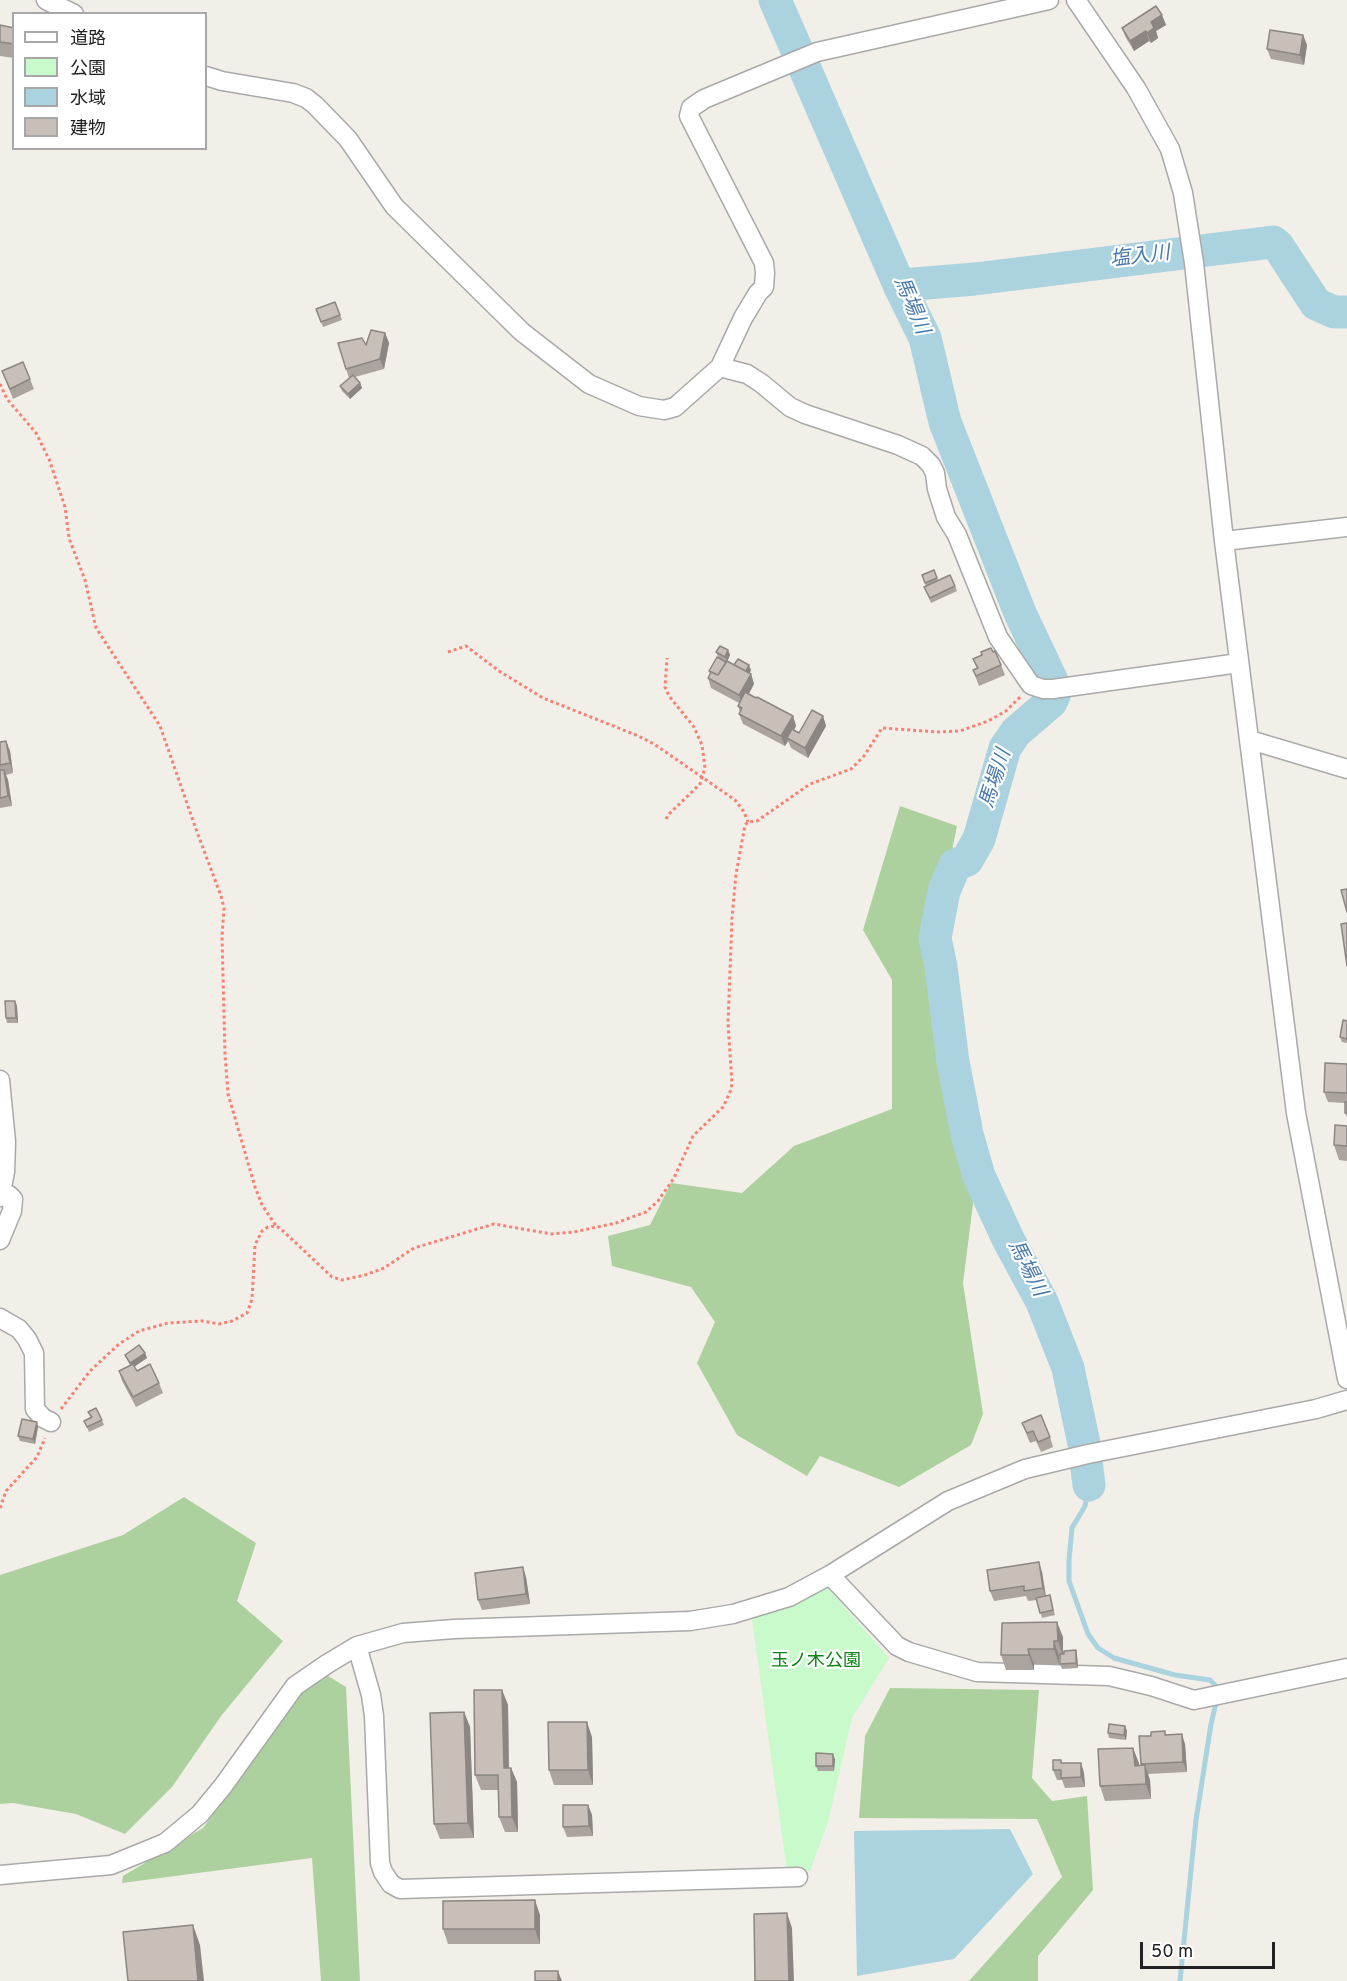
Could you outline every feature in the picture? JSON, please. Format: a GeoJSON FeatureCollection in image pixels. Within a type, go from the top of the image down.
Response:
{"type":"FeatureCollection","features":[{"type":"Feature","properties":{"kind":"street"},"geometry":{"type":"LineString","coordinates":[[46,0],[70,12]]}},
{"type":"Feature","properties":{"kind":"street"},"geometry":{"type":"LineString","coordinates":[[207,75],[222,81],[293,93],[306,98],[348,139],[394,206],[522,332],[589,384],[639,406],[664,410],[675,407],[720,368],[743,318],[764,287],[764,263],[689,116],[692,108],[704,99],[817,52],[1049,0]]}},
{"type":"Feature","properties":{"kind":"street"},"geometry":{"type":"LineString","coordinates":[[1076,0],[1136,88],[1170,149],[1183,193],[1194,263],[1224,541],[1296,1113],[1347,1378]]}},
{"type":"Feature","properties":{"kind":"street"},"geometry":{"type":"LineString","coordinates":[[720,368],[747,374],[790,408],[898,445],[922,456],[931,465],[946,517],[957,535],[998,637],[1031,685],[1053,689],[1239,663]]}},
{"type":"Feature","properties":{"kind":"street"},"geometry":{"type":"LineString","coordinates":[[1224,541],[1347,527]]}},
{"type":"Feature","properties":{"kind":"street"},"geometry":{"type":"LineString","coordinates":[[1250,740],[1347,769]]}},
{"type":"Feature","properties":{"kind":"street"},"geometry":{"type":"LineString","coordinates":[[0,1080],[6,1142],[5,1172],[0,1195],[9,1195],[14,1199],[12,1212],[0,1240]]}},
{"type":"Feature","properties":{"kind":"street"},"geometry":{"type":"LineString","coordinates":[[0,1318],[19,1329],[34,1353],[35,1409],[43,1418],[51,1422]]}},
{"type":"Feature","properties":{"kind":"street"},"geometry":{"type":"LineString","coordinates":[[0,1875],[111,1865],[165,1843],[200,1814],[295,1686],[357,1646],[403,1633],[454,1629],[690,1621],[733,1614],[789,1597],[830,1575],[948,1501],[1025,1469],[1088,1454],[1316,1409],[1347,1400]]}},
{"type":"Feature","properties":{"kind":"street"},"geometry":{"type":"LineString","coordinates":[[830,1575],[897,1646],[909,1652],[977,1672],[1109,1676],[1194,1700],[1347,1668]]}},
{"type":"Feature","properties":{"kind":"street"},"geometry":{"type":"LineString","coordinates":[[357,1646],[371,1695],[374,1716],[380,1863],[391,1884],[400,1889],[798,1876]]}},
{"type":"Feature","properties":{"kind":"path"},"geometry":{"type":"LineString","coordinates":[[0,384],[8,399],[36,433],[49,459],[65,507],[69,538],[85,580],[96,628],[160,726],[221,896],[224,908],[222,936],[228,1094],[255,1187],[262,1205],[276,1226],[290,1236],[332,1277],[342,1280],[384,1268],[414,1248],[494,1224],[552,1234],[574,1232],[640,1215],[653,1206],[674,1178],[693,1136],[723,1107],[732,1084],[728,1023],[732,918],[736,874],[745,825],[748,822],[757,821],[810,784],[852,769],[864,756],[882,728],[938,732],[960,731],[988,721],[1006,711],[1031,685]]}},
{"type":"Feature","properties":{"kind":"path"},"geometry":{"type":"LineString","coordinates":[[448,652],[466,646],[543,698],[654,744],[735,800],[748,822]]}},
{"type":"Feature","properties":{"kind":"path"},"geometry":{"type":"LineString","coordinates":[[666,819],[693,793],[703,778],[705,768],[704,753],[694,727],[669,696],[665,687],[667,658]]}},
{"type":"Feature","properties":{"kind":"path"},"geometry":{"type":"LineString","coordinates":[[0,1508],[6,1491],[37,1457],[51,1422],[90,1371],[119,1344],[139,1331],[168,1323],[202,1321],[219,1324],[232,1321],[247,1313],[252,1299],[255,1245],[262,1231],[276,1226]]}},
{"type":"Feature","properties":{"kind":"green space"},"geometry":{"type":"Polygon","coordinates":[[[900,806],[957,826],[931,954],[948,1097],[973,1204],[963,1283],[983,1414],[971,1445],[899,1487],[820,1456],[807,1476],[737,1435],[697,1363],[715,1322],[691,1287],[612,1266],[608,1236],[650,1225],[671,1183],[742,1193],[794,1146],[892,1109],[892,980],[863,930],[900,806]]]}},
{"type":"Feature","properties":{"kind":"green space"},"geometry":{"type":"Polygon","coordinates":[[[184,1497],[256,1543],[237,1601],[283,1641],[221,1716],[172,1787],[125,1834],[76,1814],[13,1803],[0,1804],[0,1575],[123,1535],[184,1497]]]}},
{"type":"Feature","properties":{"kind":"green space","name":"玉ノ木公園"},"geometry":{"type":"Polygon","coordinates":[[[826,1586],[889,1658],[852,1718],[828,1822],[810,1871],[787,1871],[752,1620],[826,1586]]]}},
{"type":"Feature","properties":{"kind":"green space"},"geometry":{"type":"Polygon","coordinates":[[[320,1671],[346,1687],[360,1981],[321,1981],[312,1858],[122,1883],[123,1876],[203,1828],[247,1769],[279,1703],[320,1671]]]}},
{"type":"Feature","properties":{"kind":"green space"},"geometry":{"type":"Polygon","coordinates":[[[890,1688],[1039,1690],[1032,1778],[1052,1801],[1087,1796],[1093,1890],[1038,1956],[1038,1981],[969,1981],[1062,1877],[1037,1819],[859,1818],[865,1736],[890,1688]]]}},
{"type":"Feature","properties":{"kind":"water"},"geometry":{"type":"Polygon","coordinates":[[[1010,1829],[1033,1874],[954,1959],[857,1976],[854,1831],[1010,1829]]]}},
{"type":"Feature","properties":{"kind":"building"},"geometry":{"type":"Polygon","coordinates":[[[1156,6],[1162,15],[1151,22],[1154,28],[1130,41],[1122,28],[1156,6]]]}},
{"type":"Feature","properties":{"kind":"building"},"geometry":{"type":"Polygon","coordinates":[[[0,25],[12,28],[12,44],[0,42],[0,25]]]}},
{"type":"Feature","properties":{"kind":"building"},"geometry":{"type":"Polygon","coordinates":[[[1270,30],[1303,35],[1300,55],[1267,49],[1270,30]]]}},
{"type":"Feature","properties":{"kind":"building"},"geometry":{"type":"Polygon","coordinates":[[[335,302],[340,315],[321,322],[316,309],[335,302]]]}},
{"type":"Feature","properties":{"kind":"building"},"geometry":{"type":"Polygon","coordinates":[[[371,330],[385,333],[380,359],[346,369],[338,343],[362,338],[366,345],[371,330]]]}},
{"type":"Feature","properties":{"kind":"building"},"geometry":{"type":"Polygon","coordinates":[[[23,362],[30,379],[10,389],[2,371],[23,362]]]}},
{"type":"Feature","properties":{"kind":"building"},"geometry":{"type":"Polygon","coordinates":[[[353,375],[360,383],[348,394],[340,386],[353,375]]]}},
{"type":"Feature","properties":{"kind":"building"},"geometry":{"type":"Polygon","coordinates":[[[934,570],[937,578],[925,583],[922,575],[934,570]]]}},
{"type":"Feature","properties":{"kind":"building"},"geometry":{"type":"Polygon","coordinates":[[[950,575],[955,586],[930,598],[924,587],[950,575]]]}},
{"type":"Feature","properties":{"kind":"building"},"geometry":{"type":"Polygon","coordinates":[[[720,646],[728,650],[725,657],[716,652],[720,646]]]}},
{"type":"Feature","properties":{"kind":"building"},"geometry":{"type":"Polygon","coordinates":[[[991,648],[993,652],[995,651],[1001,665],[976,676],[973,670],[978,668],[973,659],[982,655],[981,652],[991,648]]]}},
{"type":"Feature","properties":{"kind":"building"},"geometry":{"type":"Polygon","coordinates":[[[717,657],[726,662],[718,675],[709,671],[717,657]]]}},
{"type":"Feature","properties":{"kind":"building"},"geometry":{"type":"Polygon","coordinates":[[[738,659],[749,665],[746,671],[734,665],[738,659]]]}},
{"type":"Feature","properties":{"kind":"building"},"geometry":{"type":"Polygon","coordinates":[[[727,661],[751,674],[739,695],[708,678],[711,672],[718,675],[727,661]]]}},
{"type":"Feature","properties":{"kind":"building"},"geometry":{"type":"Polygon","coordinates":[[[745,692],[793,716],[781,736],[739,714],[742,708],[738,706],[745,692]]]}},
{"type":"Feature","properties":{"kind":"building"},"geometry":{"type":"Polygon","coordinates":[[[812,710],[823,716],[805,748],[787,738],[792,729],[799,733],[812,710]]]}},
{"type":"Feature","properties":{"kind":"building"},"geometry":{"type":"Polygon","coordinates":[[[6,741],[10,763],[0,765],[0,742],[6,741]]]}},
{"type":"Feature","properties":{"kind":"building"},"geometry":{"type":"Polygon","coordinates":[[[0,770],[4,770],[8,796],[0,798],[0,770]]]}},
{"type":"Feature","properties":{"kind":"building"},"geometry":{"type":"Polygon","coordinates":[[[1347,889],[1347,912],[1341,890],[1347,889]]]}},
{"type":"Feature","properties":{"kind":"building"},"geometry":{"type":"Polygon","coordinates":[[[1347,923],[1347,966],[1341,924],[1347,923]]]}},
{"type":"Feature","properties":{"kind":"building"},"geometry":{"type":"Polygon","coordinates":[[[5,1001],[15,1001],[16,1018],[6,1018],[5,1001]]]}},
{"type":"Feature","properties":{"kind":"building"},"geometry":{"type":"Polygon","coordinates":[[[1343,1020],[1347,1021],[1347,1039],[1340,1037],[1343,1020]]]}},
{"type":"Feature","properties":{"kind":"building"},"geometry":{"type":"Polygon","coordinates":[[[1325,1063],[1347,1064],[1347,1093],[1324,1092],[1325,1063]]]}},
{"type":"Feature","properties":{"kind":"building"},"geometry":{"type":"Polygon","coordinates":[[[1335,1125],[1347,1126],[1347,1146],[1334,1145],[1335,1125]]]}},
{"type":"Feature","properties":{"kind":"building"},"geometry":{"type":"Polygon","coordinates":[[[139,1345],[145,1353],[130,1363],[125,1355],[139,1345]]]}},
{"type":"Feature","properties":{"kind":"building"},"geometry":{"type":"Polygon","coordinates":[[[133,1364],[137,1371],[150,1364],[159,1383],[133,1397],[119,1371],[133,1364]]]}},
{"type":"Feature","properties":{"kind":"building"},"geometry":{"type":"Polygon","coordinates":[[[96,1408],[102,1420],[87,1427],[84,1421],[92,1417],[88,1412],[96,1408]]]}},
{"type":"Feature","properties":{"kind":"building"},"geometry":{"type":"Polygon","coordinates":[[[1041,1415],[1050,1437],[1038,1442],[1033,1431],[1027,1433],[1022,1423],[1041,1415]]]}},
{"type":"Feature","properties":{"kind":"building"},"geometry":{"type":"Polygon","coordinates":[[[22,1419],[37,1422],[33,1439],[18,1436],[22,1419]]]}},
{"type":"Feature","properties":{"kind":"building"},"geometry":{"type":"Polygon","coordinates":[[[1039,1562],[1043,1588],[1024,1591],[1024,1586],[990,1591],[987,1570],[1039,1562]]]}},
{"type":"Feature","properties":{"kind":"building"},"geometry":{"type":"Polygon","coordinates":[[[523,1567],[526,1594],[478,1600],[475,1573],[523,1567]]]}},
{"type":"Feature","properties":{"kind":"building"},"geometry":{"type":"Polygon","coordinates":[[[1050,1595],[1053,1610],[1040,1613],[1036,1598],[1050,1595]]]}},
{"type":"Feature","properties":{"kind":"building"},"geometry":{"type":"Polygon","coordinates":[[[1057,1622],[1058,1641],[1054,1641],[1054,1649],[1028,1649],[1029,1655],[1001,1655],[1002,1623],[1057,1622]]]}},
{"type":"Feature","properties":{"kind":"building"},"geometry":{"type":"Polygon","coordinates":[[[1076,1650],[1076,1663],[1060,1664],[1060,1654],[1064,1654],[1064,1651],[1076,1650]]]}},
{"type":"Feature","properties":{"kind":"building"},"geometry":{"type":"Polygon","coordinates":[[[474,1690],[502,1690],[504,1768],[511,1768],[512,1817],[499,1817],[498,1775],[475,1775],[474,1690]]]}},
{"type":"Feature","properties":{"kind":"building"},"geometry":{"type":"Polygon","coordinates":[[[464,1712],[468,1823],[434,1824],[430,1713],[464,1712]]]}},
{"type":"Feature","properties":{"kind":"building"},"geometry":{"type":"Polygon","coordinates":[[[548,1722],[587,1722],[588,1770],[549,1770],[548,1722]]]}},
{"type":"Feature","properties":{"kind":"building"},"geometry":{"type":"Polygon","coordinates":[[[1109,1724],[1125,1726],[1124,1735],[1108,1733],[1109,1724]]]}},
{"type":"Feature","properties":{"kind":"building"},"geometry":{"type":"Polygon","coordinates":[[[1165,1731],[1165,1735],[1182,1734],[1183,1762],[1141,1764],[1139,1736],[1151,1736],[1151,1732],[1165,1731]]]}},
{"type":"Feature","properties":{"kind":"building"},"geometry":{"type":"Polygon","coordinates":[[[1133,1748],[1135,1766],[1145,1765],[1146,1784],[1100,1786],[1098,1749],[1133,1748]]]}},
{"type":"Feature","properties":{"kind":"building"},"geometry":{"type":"Polygon","coordinates":[[[816,1753],[833,1754],[833,1766],[816,1766],[816,1753]]]}},
{"type":"Feature","properties":{"kind":"building"},"geometry":{"type":"Polygon","coordinates":[[[1053,1760],[1061,1760],[1061,1763],[1081,1763],[1081,1777],[1061,1778],[1061,1770],[1053,1770],[1053,1760]]]}},
{"type":"Feature","properties":{"kind":"building"},"geometry":{"type":"Polygon","coordinates":[[[563,1805],[588,1805],[589,1826],[563,1827],[563,1805]]]}},
{"type":"Feature","properties":{"kind":"building"},"geometry":{"type":"Polygon","coordinates":[[[535,1900],[535,1929],[443,1929],[443,1901],[535,1900]]]}},
{"type":"Feature","properties":{"kind":"building"},"geometry":{"type":"Polygon","coordinates":[[[787,1913],[789,1981],[755,1981],[754,1914],[787,1913]]]}},
{"type":"Feature","properties":{"kind":"building"},"geometry":{"type":"Polygon","coordinates":[[[193,1925],[198,1981],[128,1981],[123,1932],[193,1925]]]}},
{"type":"Feature","properties":{"kind":"building"},"geometry":{"type":"Polygon","coordinates":[[[535,1971],[558,1971],[558,1981],[535,1981],[535,1971]]]}},
{"type":"Feature","properties":{"kind":"waterway","name":"馬場川"},"geometry":{"type":"LineString","coordinates":[[775,0],[900,287],[925,338],[945,422],[1020,613],[1052,681],[1055,693],[1051,702],[1016,732],[1005,748],[979,839],[967,860],[955,865],[944,891],[935,938],[953,1062],[967,1134],[979,1176],[1008,1239],[1042,1302],[1068,1368],[1084,1444],[1089,1485]]}},
{"type":"Feature","properties":{"kind":"waterway","name":"塩入川"},"geometry":{"type":"LineString","coordinates":[[900,287],[1273,242],[1278,246],[1316,304],[1334,312],[1347,312]]}},
{"type":"Feature","properties":{"kind":"waterway"},"geometry":{"type":"LineString","coordinates":[[1089,1485],[1085,1506],[1072,1528],[1069,1560],[1069,1581],[1088,1634],[1098,1648],[1114,1658],[1175,1675],[1210,1680],[1216,1686]]}},
{"type":"Feature","properties":{"kind":"waterway"},"geometry":{"type":"LineString","coordinates":[[1180,1981],[1196,1820],[1216,1703]]}}]}
